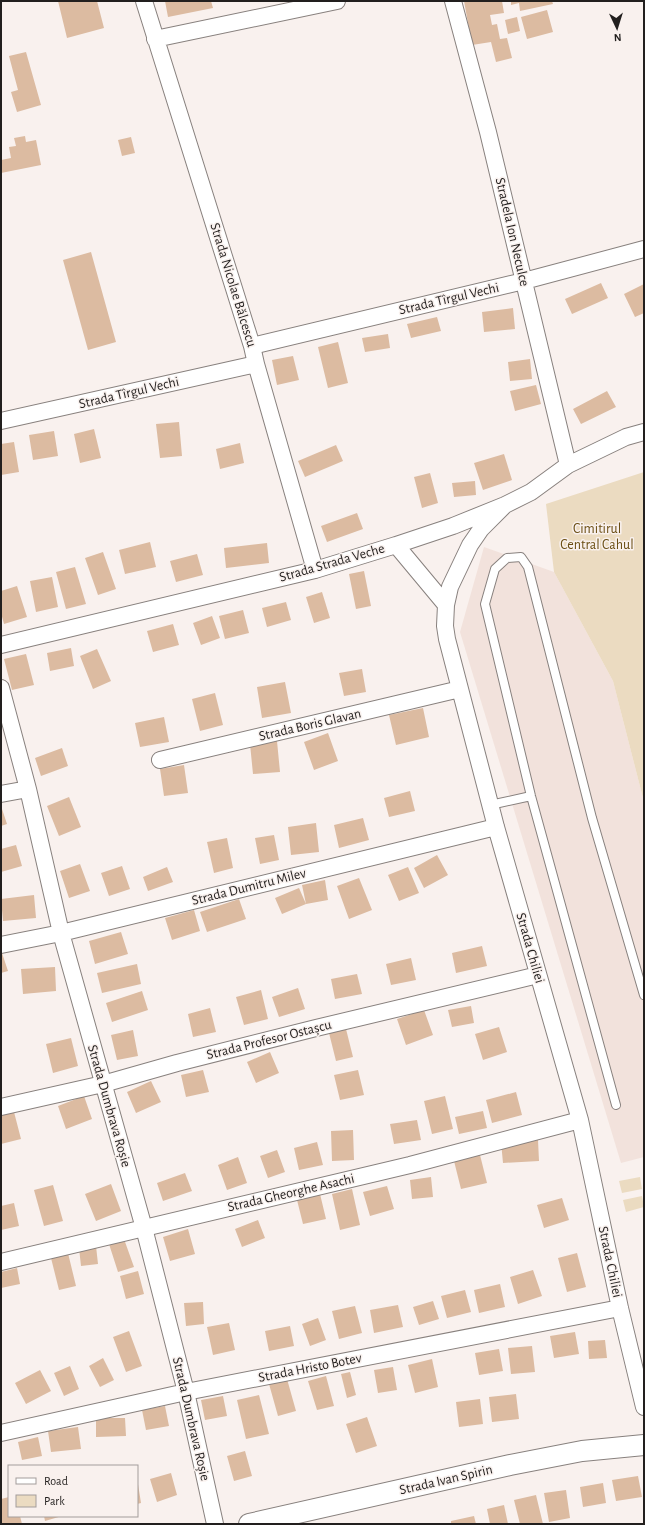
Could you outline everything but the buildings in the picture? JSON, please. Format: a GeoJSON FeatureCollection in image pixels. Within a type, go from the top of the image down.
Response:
{"type":"FeatureCollection","features":[{"type":"Feature","properties":{"kind":"street","name":"Strada Nicolae Bălcescu"},"geometry":{"type":"LineString","coordinates":[[144,1],[252,346],[315,570]]}},
{"type":"Feature","properties":{"kind":"street"},"geometry":{"type":"LineString","coordinates":[[155,39],[337,1]]}},
{"type":"Feature","properties":{"kind":"street","name":"Stradela Ion Neculce"},"geometry":{"type":"LineString","coordinates":[[452,1],[488,132],[568,465]]}},
{"type":"Feature","properties":{"kind":"street","name":"Strada Tîrgul Vechi"},"geometry":{"type":"LineString","coordinates":[[252,346],[524,281],[644,249]]}},
{"type":"Feature","properties":{"kind":"street","name":"Strada Tîrgul Vechi"},"geometry":{"type":"LineString","coordinates":[[1,421],[256,364]]}},
{"type":"Feature","properties":{"kind":"street","name":"Strada Strada Veche"},"geometry":{"type":"LineString","coordinates":[[1,645],[315,570],[396,545],[453,526],[505,506],[531,492],[568,465],[626,437],[644,432]]}},
{"type":"Feature","properties":{"kind":"street","name":"Strada Chiliei"},"geometry":{"type":"LineString","coordinates":[[505,506],[481,529],[470,545],[450,587],[446,605],[445,626],[447,639],[496,827],[580,1120],[620,1308],[644,1407]]}},
{"type":"Feature","properties":{"kind":"street"},"geometry":{"type":"LineString","coordinates":[[396,545],[446,605]]}},
{"type":"Feature","properties":{"kind":"street","name":"Strada Dumbrava Roșie"},"geometry":{"type":"LineString","coordinates":[[1,688],[28,789],[61,933],[144,1228],[186,1392],[215,1524]]}},
{"type":"Feature","properties":{"kind":"street","name":"Strada Boris Glavan"},"geometry":{"type":"LineString","coordinates":[[160,760],[460,689]]}},
{"type":"Feature","properties":{"kind":"street"},"geometry":{"type":"LineString","coordinates":[[1,794],[28,789]]}},
{"type":"Feature","properties":{"kind":"street","name":"Strada Dumitru Milev"},"geometry":{"type":"LineString","coordinates":[[1,945],[61,933],[496,827]]}},
{"type":"Feature","properties":{"kind":"street","name":"Strada Profesor Ostașcu"},"geometry":{"type":"LineString","coordinates":[[1,1108],[103,1084],[177,1063],[308,1030],[538,975]]}},
{"type":"Feature","properties":{"kind":"street","name":"Strada Gheorghe Asachi"},"geometry":{"type":"LineString","coordinates":[[1,1262],[403,1166],[580,1120]]}},
{"type":"Feature","properties":{"kind":"street","name":"Strada Hristo Botev"},"geometry":{"type":"LineString","coordinates":[[1,1433],[186,1392],[620,1308]]}},
{"type":"Feature","properties":{"kind":"street","name":"Strada Ivan Spirin"},"geometry":{"type":"LineString","coordinates":[[249,1524],[510,1465],[582,1451],[644,1445]]}},
{"type":"Feature","properties":{"kind":"lane"},"geometry":{"type":"LineString","coordinates":[[616,1105],[531,796],[485,604],[495,569],[507,558],[521,557],[528,567],[592,818],[644,996]]}},
{"type":"Feature","properties":{"kind":"lane"},"geometry":{"type":"LineString","coordinates":[[490,805],[531,796]]}},
{"type":"Feature","properties":{"kind":"shaded area"},"geometry":{"type":"Polygon","coordinates":[[[484,547],[554,572],[613,681],[644,802],[644,1157],[621,1163],[460,632],[484,547]]]}},
{"type":"Feature","properties":{"kind":"green space","name":"Cimitirul Central Cahul"},"geometry":{"type":"Polygon","coordinates":[[[644,472],[644,802],[613,681],[554,572],[546,504],[644,472]]]}},
{"type":"Feature","properties":{"kind":"green space"},"geometry":{"type":"Polygon","coordinates":[[[640,1177],[642,1189],[622,1193],[619,1181],[640,1177]]]}},
{"type":"Feature","properties":{"kind":"green space"},"geometry":{"type":"Polygon","coordinates":[[[642,1196],[644,1207],[626,1212],[623,1200],[642,1196]]]}}]}
